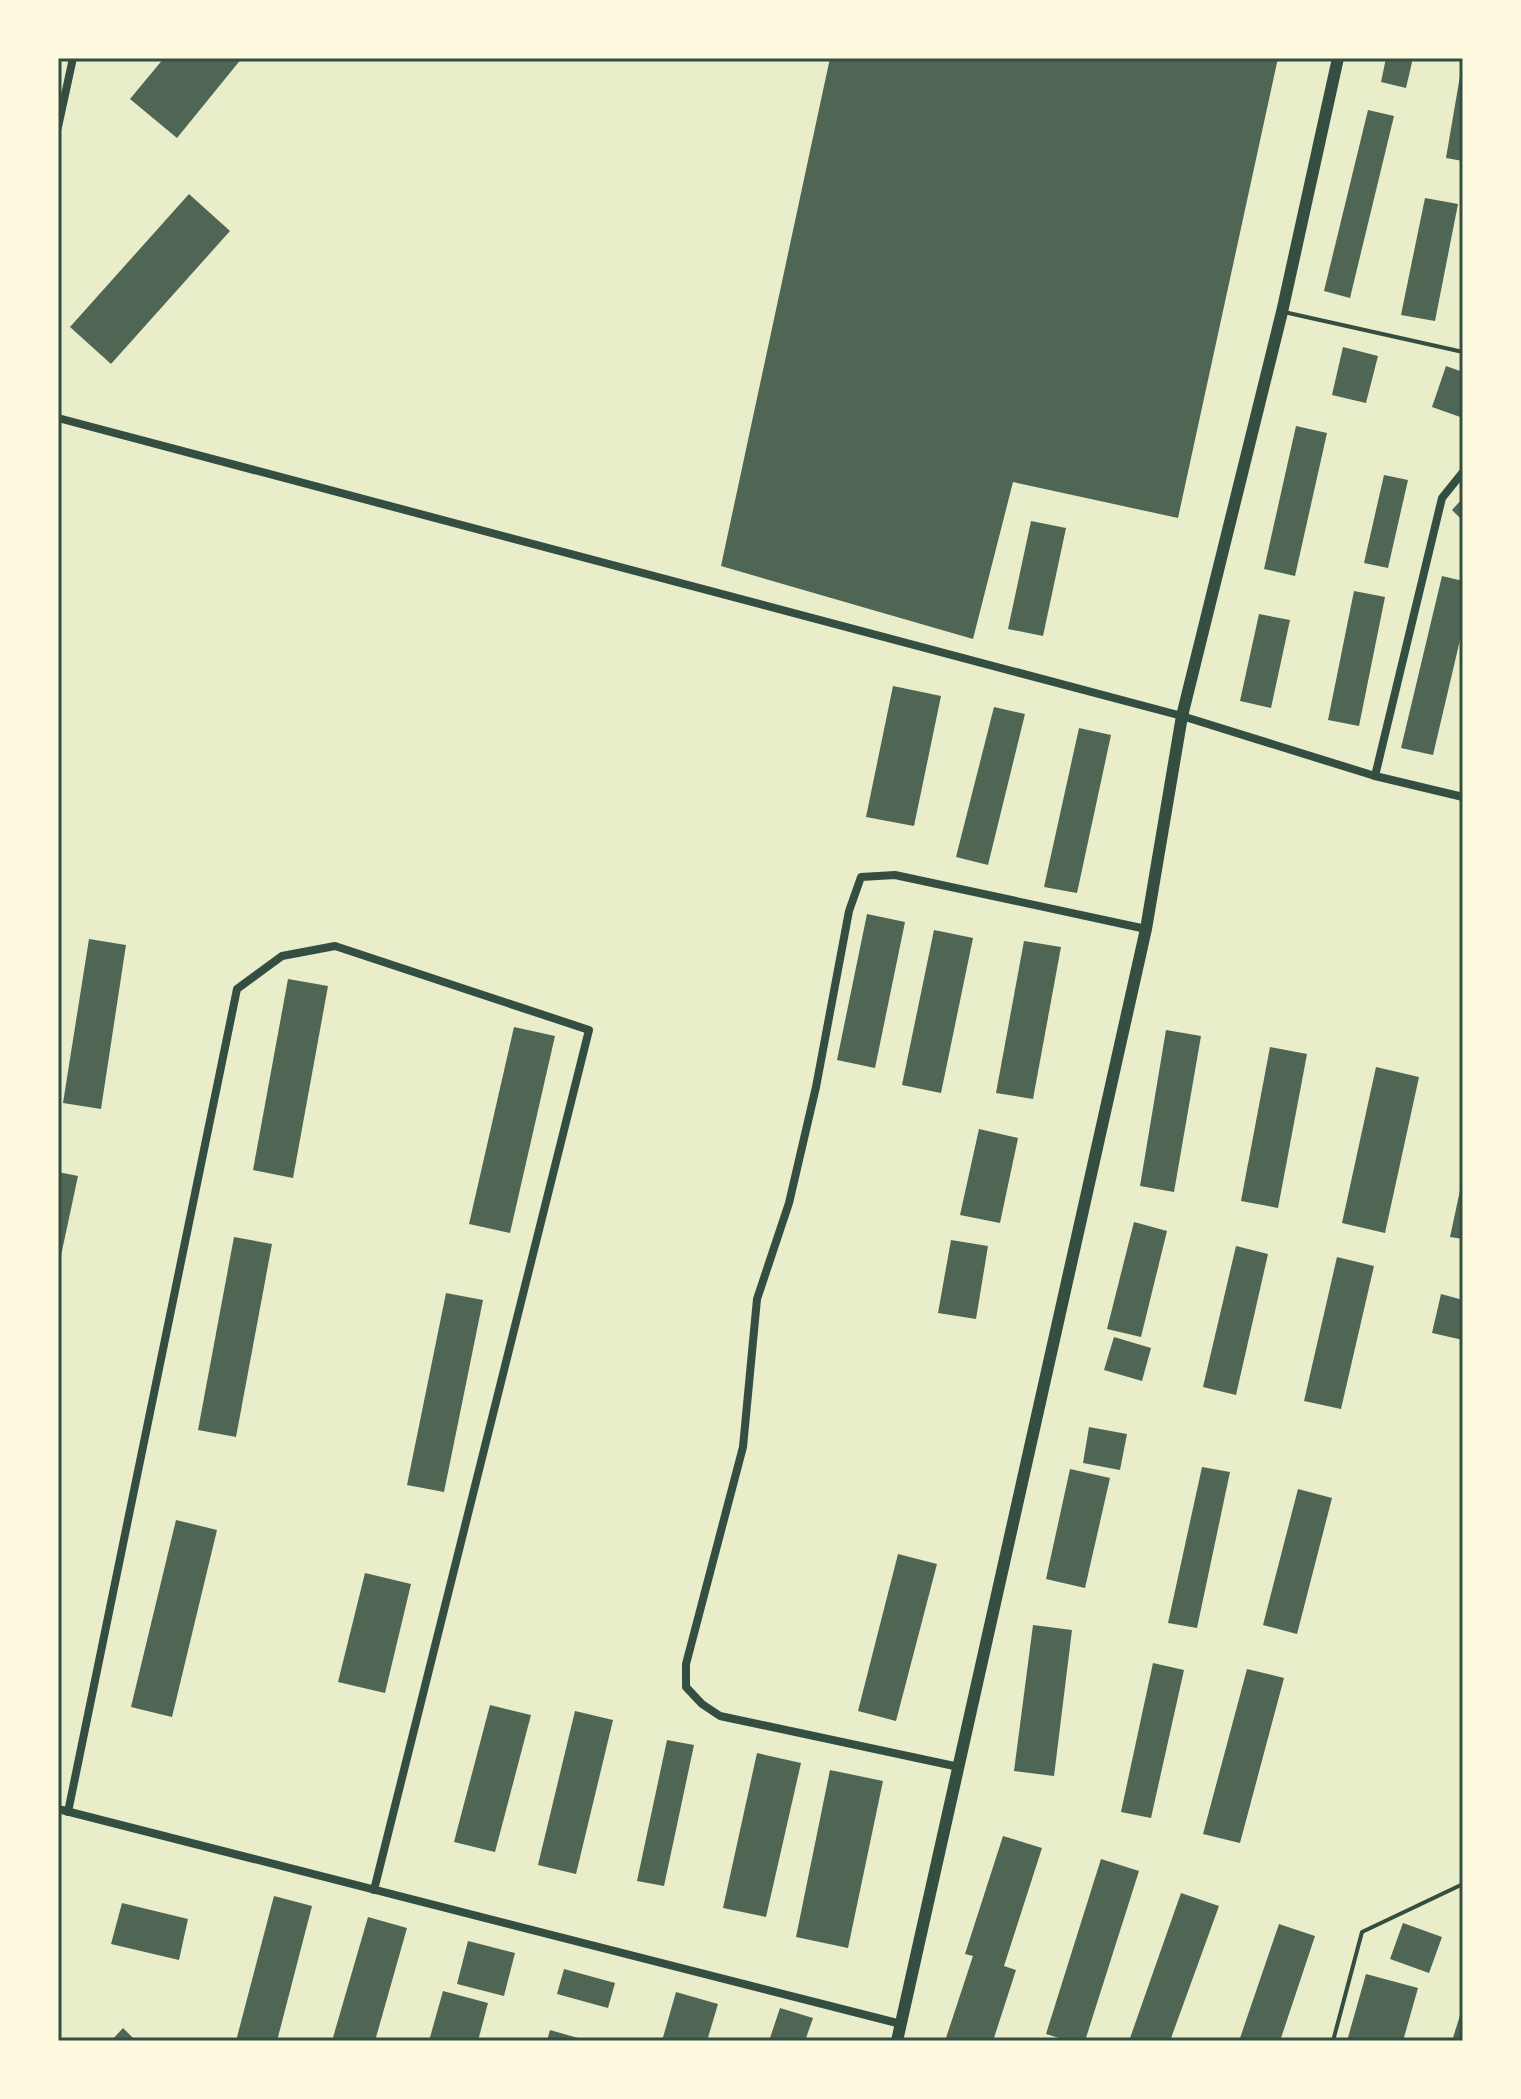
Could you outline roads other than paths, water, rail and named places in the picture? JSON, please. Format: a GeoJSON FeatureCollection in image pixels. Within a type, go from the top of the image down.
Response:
{"type":"FeatureCollection","features":[{"type":"Feature","properties":{"kind":"main road"},"geometry":{"type":"LineString","coordinates":[[897,2041],[1146,929],[1182,716],[1282,312],[1338,58]]}},
{"type":"Feature","properties":{"kind":"street"},"geometry":{"type":"LineString","coordinates":[[58,127],[73,58]]}},
{"type":"Feature","properties":{"kind":"street"},"geometry":{"type":"LineString","coordinates":[[58,418],[1182,716],[1375,776],[1463,797]]}},
{"type":"Feature","properties":{"kind":"street"},"geometry":{"type":"LineString","coordinates":[[1375,776],[1442,498],[1463,472]]}},
{"type":"Feature","properties":{"kind":"street"},"geometry":{"type":"LineString","coordinates":[[959,1767],[720,1716],[702,1704],[686,1687],[686,1664],[743,1447],[757,1299],[789,1203],[816,1087],[849,911],[861,877],[895,875],[1146,929]]}},
{"type":"Feature","properties":{"kind":"street"},"geometry":{"type":"LineString","coordinates":[[68,1812],[237,989],[282,956],[335,946],[589,1030],[374,1890]]}},
{"type":"Feature","properties":{"kind":"street"},"geometry":{"type":"LineString","coordinates":[[58,1809],[901,2024]]}},
{"type":"Feature","properties":{"kind":"lane"},"geometry":{"type":"LineString","coordinates":[[1282,312],[1463,352]]}},
{"type":"Feature","properties":{"kind":"lane"},"geometry":{"type":"LineString","coordinates":[[1333,2041],[1362,1932],[1463,1884]]}}]}
